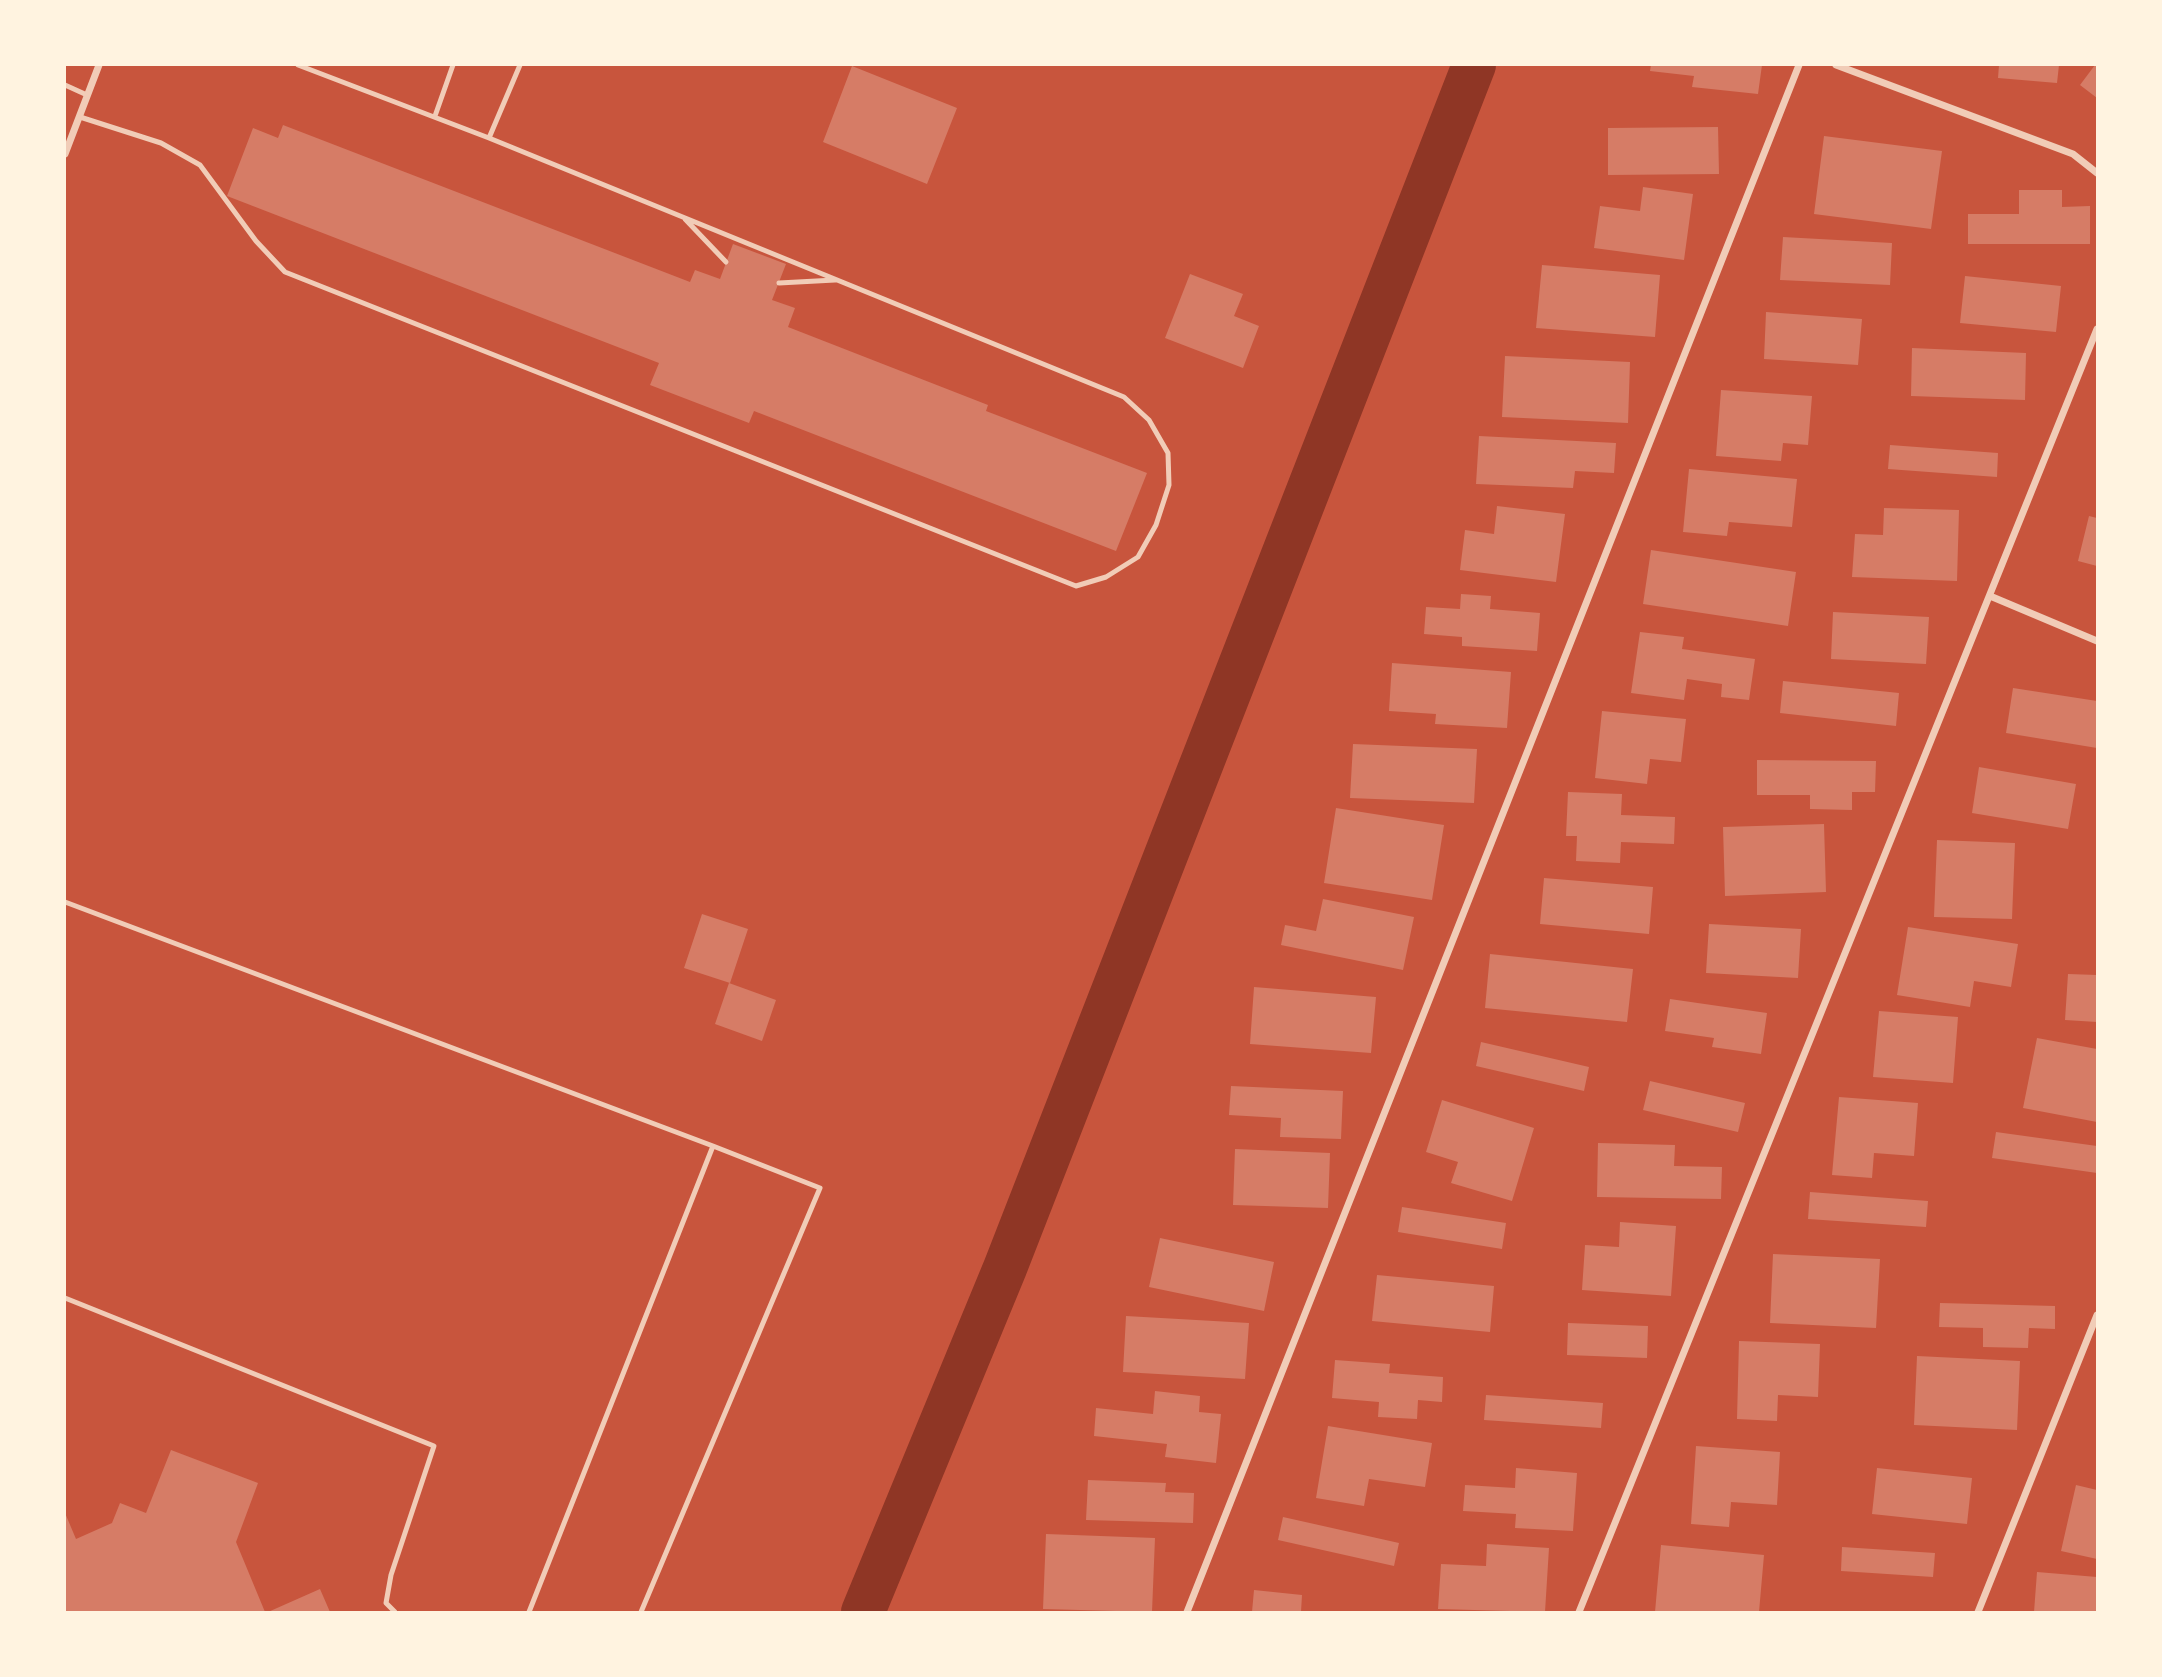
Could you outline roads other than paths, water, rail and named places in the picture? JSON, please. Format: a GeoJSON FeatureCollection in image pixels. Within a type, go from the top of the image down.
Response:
{"type":"FeatureCollection","features":[{"type":"Feature","properties":{"kind":"street"},"geometry":{"type":"LineString","coordinates":[[65,154],[99,65]]}},
{"type":"Feature","properties":{"kind":"street"},"geometry":{"type":"LineString","coordinates":[[1187,1612],[1799,65]]}},
{"type":"Feature","properties":{"kind":"street"},"geometry":{"type":"LineString","coordinates":[[1836,65],[2073,154],[2097,173]]}},
{"type":"Feature","properties":{"kind":"street"},"geometry":{"type":"LineString","coordinates":[[1579,1612],[2097,329]]}},
{"type":"Feature","properties":{"kind":"street"},"geometry":{"type":"LineString","coordinates":[[1990,596],[2097,640]]}},
{"type":"Feature","properties":{"kind":"street"},"geometry":{"type":"LineString","coordinates":[[1978,1612],[2097,1315]]}},
{"type":"Feature","properties":{"kind":"lane"},"geometry":{"type":"LineString","coordinates":[[80,117],[161,143],[200,165],[256,241],[285,272],[1076,586],[1106,577],[1138,557],[1156,525],[1169,485],[1168,453],[1149,420],[1124,397],[435,116],[298,65]]}},
{"type":"Feature","properties":{"kind":"lane"},"geometry":{"type":"LineString","coordinates":[[435,116],[453,65]]}},
{"type":"Feature","properties":{"kind":"lane"},"geometry":{"type":"LineString","coordinates":[[489,138],[520,65]]}},
{"type":"Feature","properties":{"kind":"lane"},"geometry":{"type":"LineString","coordinates":[[65,85],[88,95]]}},
{"type":"Feature","properties":{"kind":"lane"},"geometry":{"type":"LineString","coordinates":[[683,217],[726,262]]}},
{"type":"Feature","properties":{"kind":"lane"},"geometry":{"type":"LineString","coordinates":[[779,283],[837,280]]}},
{"type":"Feature","properties":{"kind":"lane"},"geometry":{"type":"LineString","coordinates":[[65,902],[820,1188],[641,1612]]}},
{"type":"Feature","properties":{"kind":"lane"},"geometry":{"type":"LineString","coordinates":[[529,1612],[713,1146]]}},
{"type":"Feature","properties":{"kind":"lane"},"geometry":{"type":"LineString","coordinates":[[65,1298],[434,1446],[391,1575],[386,1603],[395,1612]]}},
{"type":"Feature","properties":{"kind":"waterway"},"geometry":{"type":"LineString","coordinates":[[863,1612],[1005,1268],[1474,65]]}}]}
